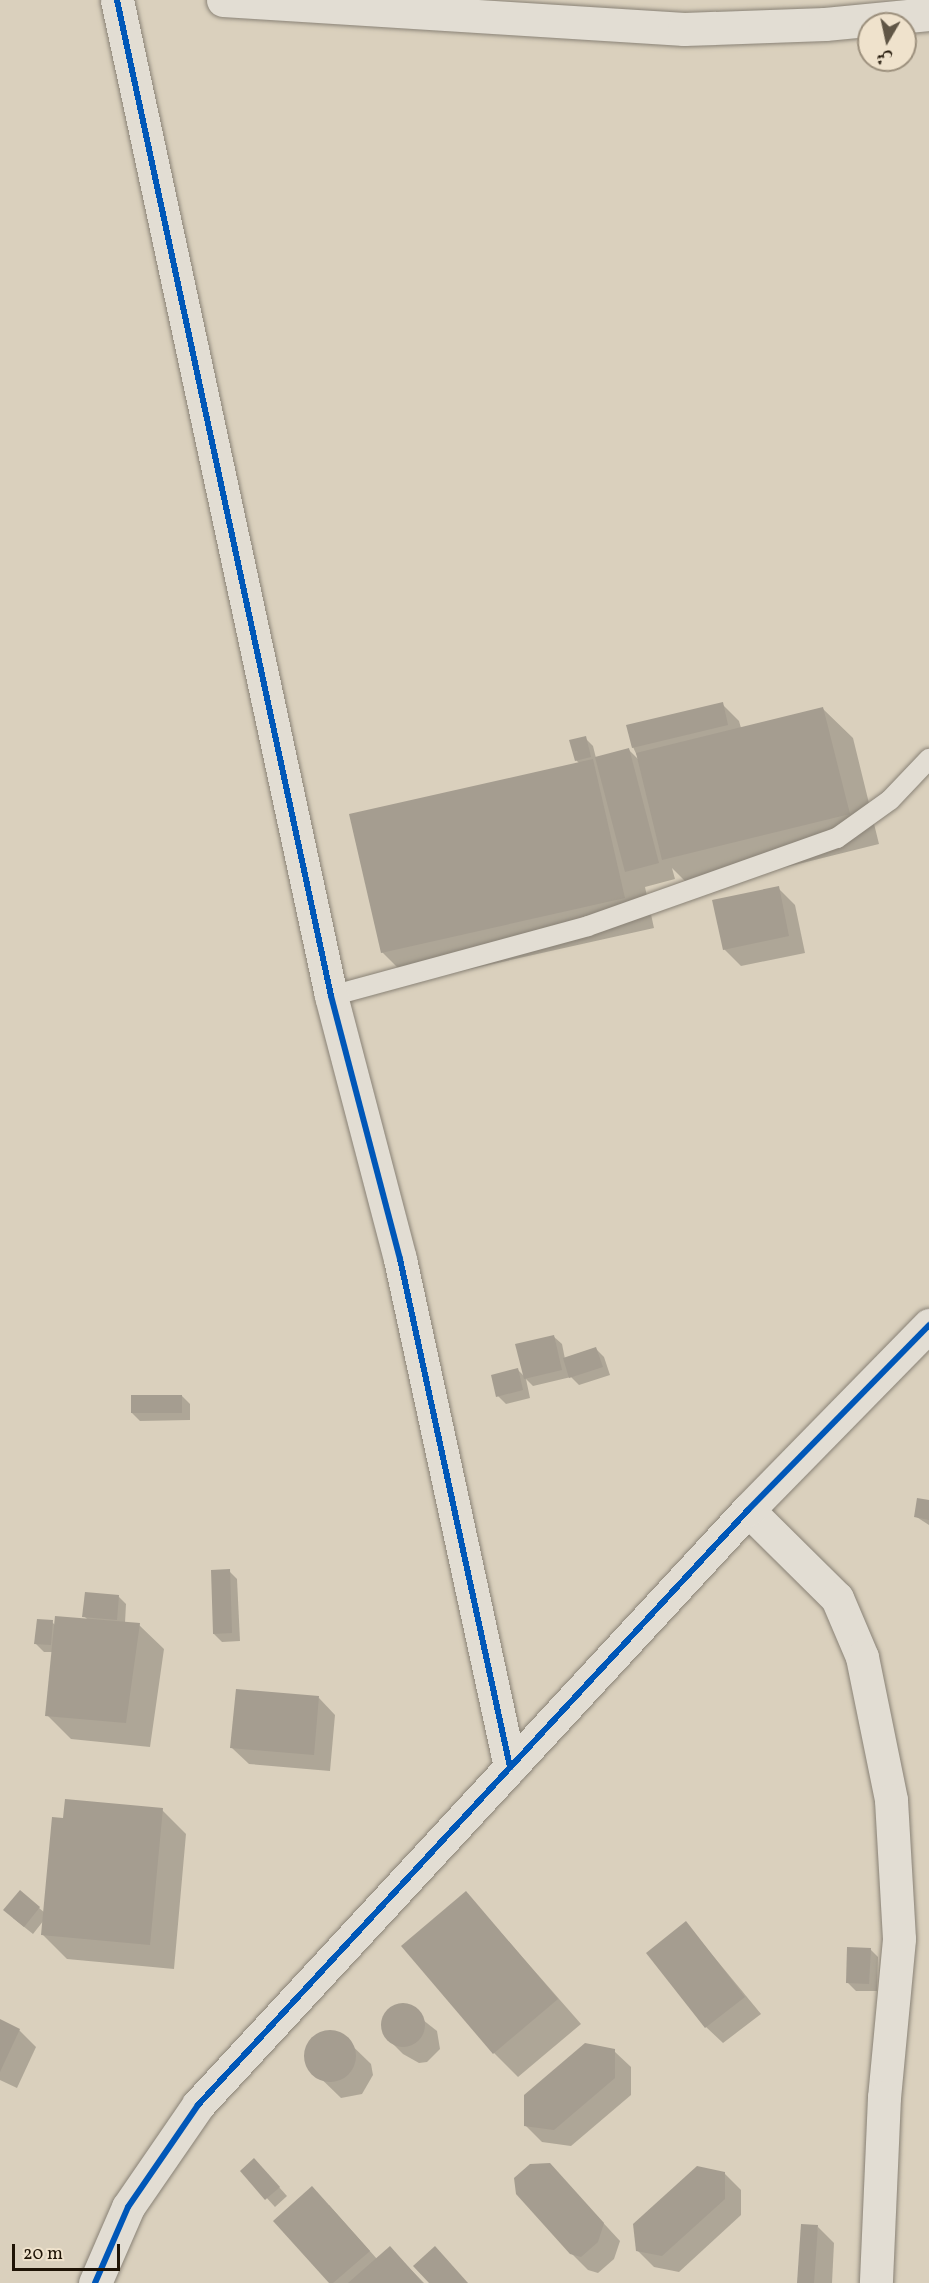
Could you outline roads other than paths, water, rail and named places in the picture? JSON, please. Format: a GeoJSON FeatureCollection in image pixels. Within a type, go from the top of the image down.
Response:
{"type":"FeatureCollection","features":[{"type":"Feature","properties":{"kind":"street"},"geometry":{"type":"LineString","coordinates":[[117,0],[331,996],[400,1259],[510,1767]]}},
{"type":"Feature","properties":{"kind":"street"},"geometry":{"type":"LineString","coordinates":[[224,0],[556,24],[684,29],[825,24],[929,14]]}},
{"type":"Feature","properties":{"kind":"street"},"geometry":{"type":"LineString","coordinates":[[95,2283],[128,2207],[198,2105],[748,1510],[929,1325]]}},
{"type":"Feature","properties":{"kind":"street"},"geometry":{"type":"LineString","coordinates":[[748,1510],[837,1598],[862,1657],[891,1800],[899,1940],[884,2097],[876,2283]]}},
{"type":"Feature","properties":{"kind":"lane"},"geometry":{"type":"LineString","coordinates":[[331,996],[588,926],[837,838],[890,800],[929,759]]}}]}
